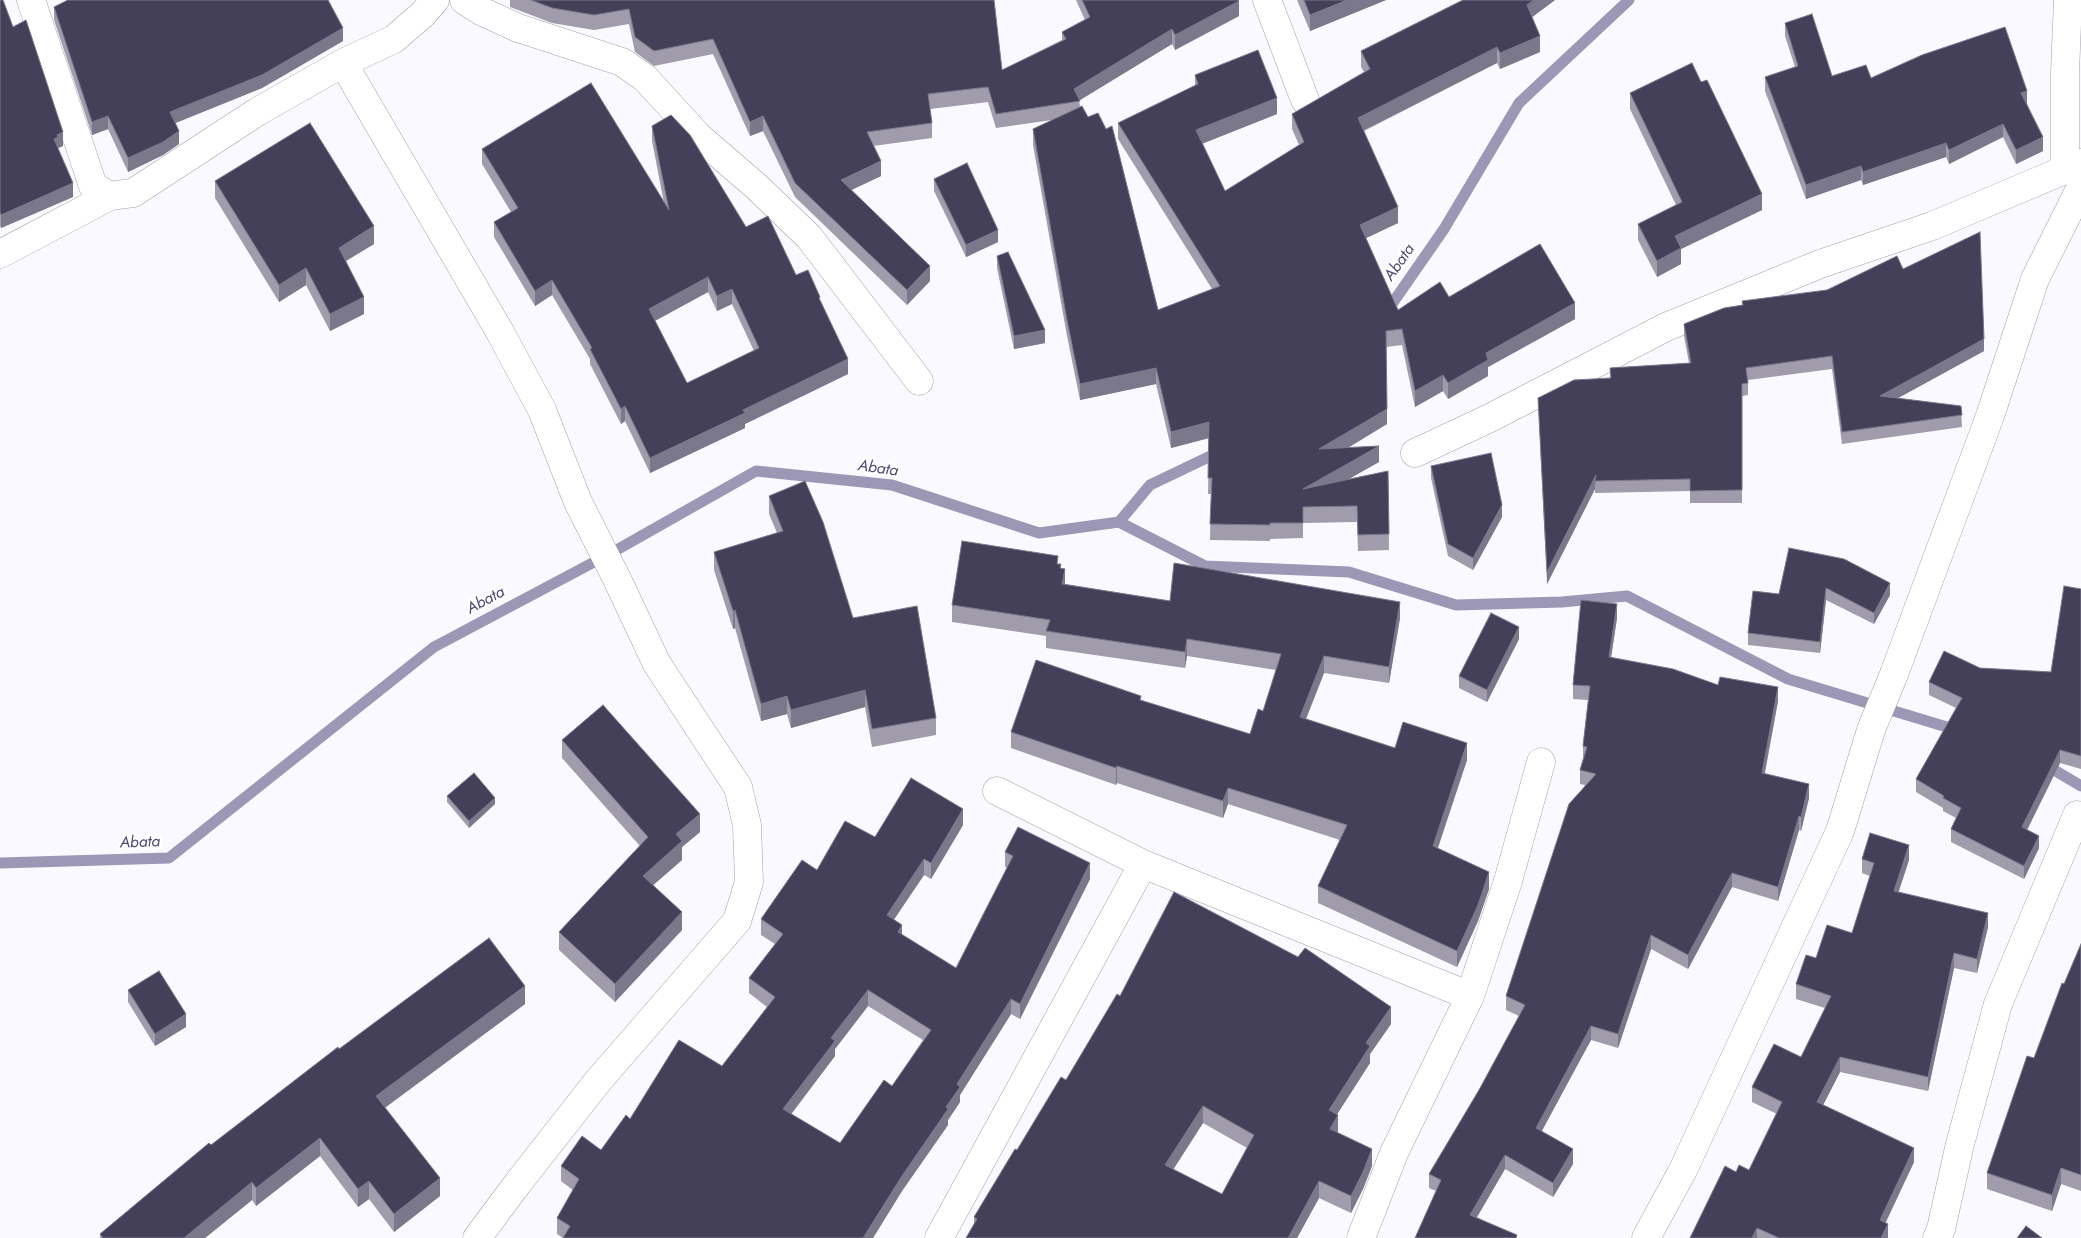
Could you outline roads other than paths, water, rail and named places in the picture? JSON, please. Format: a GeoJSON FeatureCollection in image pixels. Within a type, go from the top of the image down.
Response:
{"type":"FeatureCollection","features":[{"type":"Feature","properties":{"kind":"street"},"geometry":{"type":"LineString","coordinates":[[31,0],[93,186],[110,196]]}},
{"type":"Feature","properties":{"kind":"street"},"geometry":{"type":"LineString","coordinates":[[0,254],[110,196],[133,192],[257,112],[343,63],[394,39],[423,14],[434,0]]}},
{"type":"Feature","properties":{"kind":"street"},"geometry":{"type":"LineString","coordinates":[[464,0],[481,11],[518,28],[622,62],[644,78],[699,137],[757,187],[809,237],[919,381]]}},
{"type":"Feature","properties":{"kind":"street"},"geometry":{"type":"LineString","coordinates":[[1267,0],[1305,100]]}},
{"type":"Feature","properties":{"kind":"street"},"geometry":{"type":"LineString","coordinates":[[1646,1238],[1683,1170],[1840,831],[1871,730],[1894,674],[1990,416],[2035,279],[2076,173],[2065,72],[2068,0]]}},
{"type":"Feature","properties":{"kind":"street"},"geometry":{"type":"LineString","coordinates":[[343,63],[500,332],[542,410],[578,502],[657,664],[738,787],[748,825],[749,882],[736,921],[598,1081],[518,1182],[477,1238]]}},
{"type":"Feature","properties":{"kind":"street"},"geometry":{"type":"LineString","coordinates":[[1415,453],[1490,418],[1666,327],[1820,264],[1932,226],[2076,173]]}},
{"type":"Feature","properties":{"kind":"street"},"geometry":{"type":"LineString","coordinates":[[1362,1238],[1394,1153],[1470,996],[1508,881],[1541,762]]}},
{"type":"Feature","properties":{"kind":"street"},"geometry":{"type":"LineString","coordinates":[[997,790],[1144,864],[1470,996]]}},
{"type":"Feature","properties":{"kind":"street"},"geometry":{"type":"LineString","coordinates":[[1937,1238],[1941,1229],[1960,1144],[1998,1004],[2077,815]]}},
{"type":"Feature","properties":{"kind":"street"},"geometry":{"type":"LineString","coordinates":[[939,1238],[1144,864]]}},
{"type":"Feature","properties":{"kind":"waterway","name":"Abata"},"geometry":{"type":"LineString","coordinates":[[1385,314],[1444,229],[1519,103],[1629,0]]}},
{"type":"Feature","properties":{"kind":"waterway","name":"Abata"},"geometry":{"type":"LineString","coordinates":[[0,863],[169,858],[434,647],[613,552],[756,471],[892,485],[1039,533],[1119,522],[1150,485],[1221,451]]}},
{"type":"Feature","properties":{"kind":"waterway"},"geometry":{"type":"LineString","coordinates":[[1119,522],[1205,566],[1349,572],[1456,605],[1562,602],[1627,596],[1788,679],[1960,731]]}},
{"type":"Feature","properties":{"kind":"waterway"},"geometry":{"type":"LineString","coordinates":[[2044,764],[2081,786]]}}]}
